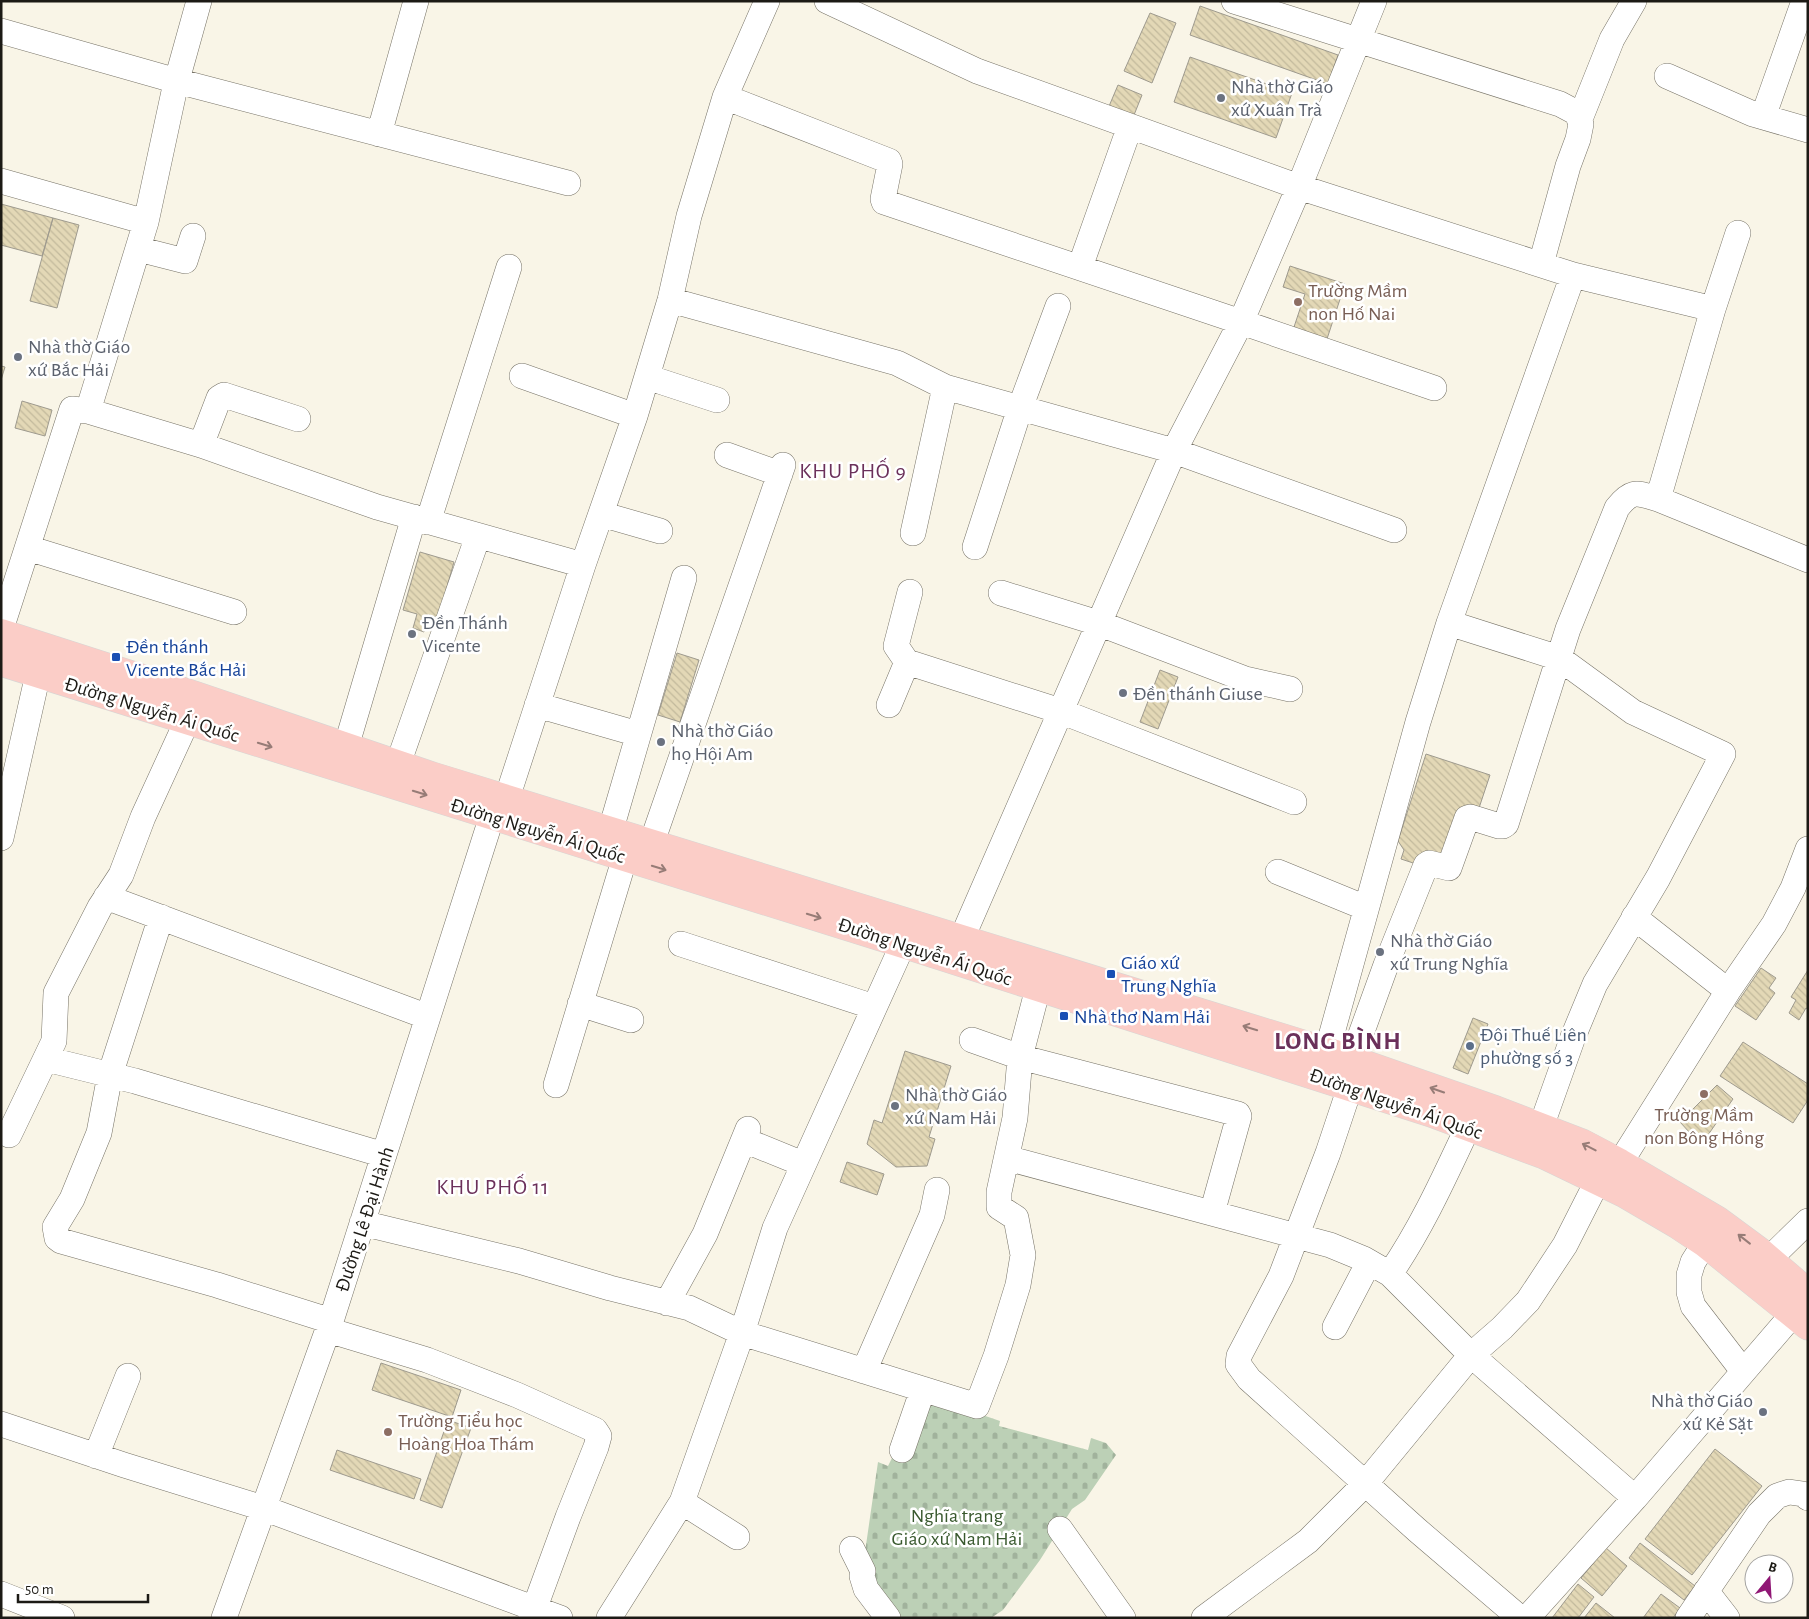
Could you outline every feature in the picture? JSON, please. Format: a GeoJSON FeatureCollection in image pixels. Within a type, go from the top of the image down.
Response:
{"type":"FeatureCollection","features":[{"type":"Feature","properties":{"kind":"main road","name":"Đường Nguyễn Ái Quốc"},"geometry":{"type":"LineString","coordinates":[[1,633],[194,695],[398,764],[625,857],[1431,1113],[1544,1155],[1598,1180],[1678,1225],[1803,1311]]}},
{"type":"Feature","properties":{"kind":"main road","name":"Đường Nguyễn Ái Quốc"},"geometry":{"type":"LineString","coordinates":[[1,662],[187,721],[500,807],[610,829],[1327,1051],[1541,1128],[1582,1143],[1717,1220],[1768,1260],[1803,1311]]}},
{"type":"Feature","properties":{"kind":"main road"},"geometry":{"type":"LineString","coordinates":[[1319,1078],[1327,1051]]}},
{"type":"Feature","properties":{"kind":"street"},"geometry":{"type":"LineString","coordinates":[[88,411],[146,222],[177,81],[199,1]]}},
{"type":"Feature","properties":{"kind":"street"},"geometry":{"type":"LineString","coordinates":[[379,134],[416,1]]}},
{"type":"Feature","properties":{"kind":"street","name":"Đường Lê Đại Hành"},"geometry":{"type":"LineString","coordinates":[[224,1618],[329,1325],[428,1017],[635,416],[670,300],[689,216],[725,97],[767,1]]}},
{"type":"Feature","properties":{"kind":"street"},"geometry":{"type":"LineString","coordinates":[[827,1],[977,71],[1300,186],[1573,275],[1713,309]]}},
{"type":"Feature","properties":{"kind":"street"},"geometry":{"type":"LineString","coordinates":[[1234,1],[1560,104],[1577,114],[1581,124],[1578,139],[1568,166],[1541,264]]}},
{"type":"Feature","properties":{"kind":"street"},"geometry":{"type":"LineString","coordinates":[[962,938],[1174,451],[1242,322],[1300,186],[1374,1]]}},
{"type":"Feature","properties":{"kind":"street"},"geometry":{"type":"LineString","coordinates":[[1580,119],[1612,38],[1634,1]]}},
{"type":"Feature","properties":{"kind":"street"},"geometry":{"type":"LineString","coordinates":[[1763,117],[1804,1]]}},
{"type":"Feature","properties":{"kind":"street"},"geometry":{"type":"LineString","coordinates":[[1,31],[177,81],[568,183]]}},
{"type":"Feature","properties":{"kind":"street"},"geometry":{"type":"LineString","coordinates":[[1667,76],[1753,114],[1808,130]]}},
{"type":"Feature","properties":{"kind":"street"},"geometry":{"type":"LineString","coordinates":[[725,97],[889,161],[884,202],[1434,388]]}},
{"type":"Feature","properties":{"kind":"street"},"geometry":{"type":"LineString","coordinates":[[1080,268],[1130,126]]}},
{"type":"Feature","properties":{"kind":"street"},"geometry":{"type":"LineString","coordinates":[[1,181],[146,222]]}},
{"type":"Feature","properties":{"kind":"street"},"geometry":{"type":"LineString","coordinates":[[1658,499],[1713,309],[1738,233]]}},
{"type":"Feature","properties":{"kind":"street"},"geometry":{"type":"LineString","coordinates":[[138,249],[185,261],[193,236]]}},
{"type":"Feature","properties":{"kind":"street"},"geometry":{"type":"LineString","coordinates":[[346,746],[421,520],[509,267]]}},
{"type":"Feature","properties":{"kind":"street"},"geometry":{"type":"LineString","coordinates":[[1327,1051],[1418,722],[1449,623],[1573,275]]}},
{"type":"Feature","properties":{"kind":"street"},"geometry":{"type":"LineString","coordinates":[[670,300],[897,363],[945,387],[1174,451],[1394,530]]}},
{"type":"Feature","properties":{"kind":"street"},"geometry":{"type":"LineString","coordinates":[[975,547],[1020,408],[1058,306]]}},
{"type":"Feature","properties":{"kind":"street"},"geometry":{"type":"LineString","coordinates":[[522,376],[635,416]]}},
{"type":"Feature","properties":{"kind":"street"},"geometry":{"type":"LineString","coordinates":[[647,377],[717,400]]}},
{"type":"Feature","properties":{"kind":"street"},"geometry":{"type":"LineString","coordinates":[[913,533],[945,387]]}},
{"type":"Feature","properties":{"kind":"street"},"geometry":{"type":"LineString","coordinates":[[201,445],[219,398],[224,395],[298,419]]}},
{"type":"Feature","properties":{"kind":"street"},"geometry":{"type":"LineString","coordinates":[[1,629],[72,409],[88,411],[201,445],[377,507],[583,565]]}},
{"type":"Feature","properties":{"kind":"street"},"geometry":{"type":"LineString","coordinates":[[652,842],[781,470],[727,455]]}},
{"type":"Feature","properties":{"kind":"street"},"geometry":{"type":"LineString","coordinates":[[1352,1060],[1386,965],[1426,865],[1429,863],[1449,868],[1467,818],[1499,826],[1506,824],[1568,629],[1617,508],[1626,496],[1635,493],[1658,499],[1808,560]]}},
{"type":"Feature","properties":{"kind":"street"},"geometry":{"type":"LineString","coordinates":[[601,514],[660,532]]}},
{"type":"Feature","properties":{"kind":"street"},"geometry":{"type":"LineString","coordinates":[[398,764],[478,536]]}},
{"type":"Feature","properties":{"kind":"street"},"geometry":{"type":"LineString","coordinates":[[28,548],[234,612]]}},
{"type":"Feature","properties":{"kind":"street"},"geometry":{"type":"LineString","coordinates":[[610,829],[684,578]]}},
{"type":"Feature","properties":{"kind":"street"},"geometry":{"type":"LineString","coordinates":[[910,592],[896,646],[907,662],[1060,711],[1294,802]]}},
{"type":"Feature","properties":{"kind":"street"},"geometry":{"type":"LineString","coordinates":[[1002,593],[1098,623],[1245,679],[1290,689]]}},
{"type":"Feature","properties":{"kind":"street"},"geometry":{"type":"LineString","coordinates":[[1449,623],[1559,658],[1633,712],[1725,750],[1658,878],[1595,984],[1573,1037],[1541,1128]]}},
{"type":"Feature","properties":{"kind":"street"},"geometry":{"type":"LineString","coordinates":[[889,705],[907,662]]}},
{"type":"Feature","properties":{"kind":"street"},"geometry":{"type":"LineString","coordinates":[[1,838],[38,674]]}},
{"type":"Feature","properties":{"kind":"street"},"geometry":{"type":"LineString","coordinates":[[537,705],[638,734]]}},
{"type":"Feature","properties":{"kind":"street"},"geometry":{"type":"LineString","coordinates":[[9,1135],[54,1041],[56,993],[81,942],[106,897],[121,875],[143,817],[187,721]]}},
{"type":"Feature","properties":{"kind":"street"},"geometry":{"type":"LineString","coordinates":[[1620,1163],[1728,991],[1774,924],[1793,888],[1808,849]]}},
{"type":"Feature","properties":{"kind":"street"},"geometry":{"type":"LineString","coordinates":[[556,1085],[625,857]]}},
{"type":"Feature","properties":{"kind":"street"},"geometry":{"type":"LineString","coordinates":[[1278,872],[1366,908]]}},
{"type":"Feature","properties":{"kind":"street"},"geometry":{"type":"LineString","coordinates":[[106,897],[428,1017]]}},
{"type":"Feature","properties":{"kind":"street"},"geometry":{"type":"LineString","coordinates":[[161,917],[110,1075],[99,1133],[72,1199],[55,1227],[57,1238],[61,1241],[217,1285],[426,1360],[567,1416],[595,1430],[598,1436],[596,1447],[533,1613]]}},
{"type":"Feature","properties":{"kind":"street"},"geometry":{"type":"LineString","coordinates":[[1634,917],[1728,991]]}},
{"type":"Feature","properties":{"kind":"street"},"geometry":{"type":"LineString","coordinates":[[680,944],[874,1007]]}},
{"type":"Feature","properties":{"kind":"street"},"geometry":{"type":"LineString","coordinates":[[609,1618],[682,1502],[742,1333],[776,1228],[903,944]]}},
{"type":"Feature","properties":{"kind":"street"},"geometry":{"type":"LineString","coordinates":[[362,1223],[519,1261],[610,1288],[689,1308],[742,1333],[976,1406],[996,1356],[1018,1285],[1023,1255],[1016,1218],[999,1207],[999,1192],[1016,1118],[1020,1058],[1038,988]]}},
{"type":"Feature","properties":{"kind":"street"},"geometry":{"type":"LineString","coordinates":[[580,1004],[631,1020]]}},
{"type":"Feature","properties":{"kind":"street"},"geometry":{"type":"LineString","coordinates":[[972,1040],[1020,1058],[1238,1114],[1212,1213]]}},
{"type":"Feature","properties":{"kind":"street"},"geometry":{"type":"LineString","coordinates":[[46,1059],[110,1075],[384,1155]]}},
{"type":"Feature","properties":{"kind":"street"},"geometry":{"type":"LineString","coordinates":[[1350,1087],[1328,1153],[1281,1276],[1239,1356],[1238,1364],[1249,1379],[1365,1484],[1520,1617],[1635,1498],[1743,1371],[1803,1311]]}},
{"type":"Feature","properties":{"kind":"street"},"geometry":{"type":"LineString","coordinates":[[1390,1274],[1423,1221],[1468,1127]]}},
{"type":"Feature","properties":{"kind":"street"},"geometry":{"type":"LineString","coordinates":[[667,1303],[705,1234],[746,1134],[803,1164]]}},
{"type":"Feature","properties":{"kind":"street"},"geometry":{"type":"LineString","coordinates":[[1007,1158],[1330,1245],[1369,1262],[1390,1274],[1471,1355],[1635,1498]]}},
{"type":"Feature","properties":{"kind":"street"},"geometry":{"type":"LineString","coordinates":[[1204,1618],[1308,1541],[1365,1484],[1471,1355],[1502,1328],[1528,1301],[1565,1244],[1598,1180]]}},
{"type":"Feature","properties":{"kind":"street"},"geometry":{"type":"LineString","coordinates":[[864,1371],[932,1215],[937,1190]]}},
{"type":"Feature","properties":{"kind":"street"},"geometry":{"type":"LineString","coordinates":[[1768,1260],[1808,1221]]}},
{"type":"Feature","properties":{"kind":"street"},"geometry":{"type":"LineString","coordinates":[[1705,1243],[1693,1262],[1690,1275],[1689,1292],[1693,1306],[1743,1371]]}},
{"type":"Feature","properties":{"kind":"street"},"geometry":{"type":"LineString","coordinates":[[1335,1327],[1369,1262]]}},
{"type":"Feature","properties":{"kind":"street"},"geometry":{"type":"LineString","coordinates":[[96,1456],[128,1376]]}},
{"type":"Feature","properties":{"kind":"street"},"geometry":{"type":"LineString","coordinates":[[902,1450],[923,1389]]}},
{"type":"Feature","properties":{"kind":"street"},"geometry":{"type":"LineString","coordinates":[[1,1424],[263,1508],[533,1613],[560,1618]]}},
{"type":"Feature","properties":{"kind":"street"},"geometry":{"type":"LineString","coordinates":[[1688,1618],[1759,1514],[1777,1496],[1789,1492],[1803,1494],[1808,1498]]}},
{"type":"Feature","properties":{"kind":"street"},"geometry":{"type":"LineString","coordinates":[[682,1502],[737,1537]]}},
{"type":"Feature","properties":{"kind":"street"},"geometry":{"type":"LineString","coordinates":[[1060,1529],[1123,1618]]}},
{"type":"Feature","properties":{"kind":"street"},"geometry":{"type":"LineString","coordinates":[[852,1549],[863,1571],[862,1576],[866,1589],[888,1618]]}},
{"type":"Feature","properties":{"kind":"street"},"geometry":{"type":"LineString","coordinates":[[1706,1591],[1727,1618]]}},
{"type":"Feature","properties":{"kind":"street"},"geometry":{"type":"LineString","coordinates":[[1,1594],[62,1618]]}},
{"type":"Feature","properties":{"kind":"green space","name":"Nghĩa trang Giáo xứ Nam Hải"},"geometry":{"type":"Polygon","coordinates":[[[927,1396],[1000,1421],[999,1426],[1088,1450],[1091,1438],[1106,1443],[1116,1455],[1085,1500],[1072,1509],[1040,1560],[1003,1610],[991,1618],[896,1618],[864,1559],[878,1462],[888,1466],[892,1458],[907,1454],[927,1396]]]}},
{"type":"Feature","properties":{"kind":"building"},"geometry":{"type":"Polygon","coordinates":[[[1200,6],[1338,55],[1328,84],[1190,35],[1200,6]]]}},
{"type":"Feature","properties":{"kind":"building"},"geometry":{"type":"Polygon","coordinates":[[[1150,13],[1176,23],[1152,83],[1124,71],[1150,13]]]}},
{"type":"Feature","properties":{"kind":"building"},"geometry":{"type":"Polygon","coordinates":[[[1190,57],[1292,93],[1276,138],[1174,102],[1190,57]]]}},
{"type":"Feature","properties":{"kind":"building"},"geometry":{"type":"Polygon","coordinates":[[[1118,85],[1142,95],[1132,120],[1107,111],[1118,85]]]}},
{"type":"Feature","properties":{"kind":"building"},"geometry":{"type":"Polygon","coordinates":[[[1,204],[53,218],[42,256],[1,245],[1,204]]]}},
{"type":"Feature","properties":{"kind":"building"},"geometry":{"type":"Polygon","coordinates":[[[53,218],[79,225],[57,308],[30,301],[53,218]]]}},
{"type":"Feature","properties":{"kind":"building"},"geometry":{"type":"Polygon","coordinates":[[[1290,266],[1345,284],[1325,345],[1292,333],[1305,294],[1283,287],[1290,266]]]}},
{"type":"Feature","properties":{"kind":"building"},"geometry":{"type":"Polygon","coordinates":[[[1,366],[5,367],[1,380],[1,366]]]}},
{"type":"Feature","properties":{"kind":"building"},"geometry":{"type":"Polygon","coordinates":[[[22,401],[52,410],[45,436],[15,428],[22,401]]]}},
{"type":"Feature","properties":{"kind":"building"},"geometry":{"type":"Polygon","coordinates":[[[420,552],[454,562],[438,618],[429,615],[424,632],[413,628],[417,614],[403,610],[420,552]]]}},
{"type":"Feature","properties":{"kind":"building"},"geometry":{"type":"Polygon","coordinates":[[[677,653],[699,660],[680,722],[658,715],[677,653]]]}},
{"type":"Feature","properties":{"kind":"building"},"geometry":{"type":"Polygon","coordinates":[[[1160,670],[1178,677],[1158,729],[1140,722],[1160,670]]]}},
{"type":"Feature","properties":{"kind":"building"},"geometry":{"type":"Polygon","coordinates":[[[1426,754],[1490,775],[1456,877],[1401,859],[1404,850],[1398,841],[1426,754]]]}},
{"type":"Feature","properties":{"kind":"building"},"geometry":{"type":"Polygon","coordinates":[[[1761,968],[1776,978],[1769,988],[1775,993],[1756,1020],[1735,1006],[1761,968]]]}},
{"type":"Feature","properties":{"kind":"building"},"geometry":{"type":"Polygon","coordinates":[[[1808,970],[1808,1009],[1806,1008],[1799,1020],[1789,1013],[1796,1000],[1791,997],[1808,970]]]}},
{"type":"Feature","properties":{"kind":"building","name":"Đội Thuế Liên phường số 3"},"geometry":{"type":"Polygon","coordinates":[[[1473,1018],[1488,1024],[1468,1074],[1453,1068],[1473,1018]]]}},
{"type":"Feature","properties":{"kind":"building"},"geometry":{"type":"Polygon","coordinates":[[[1743,1042],[1808,1084],[1808,1100],[1793,1123],[1720,1076],[1743,1042]]]}},
{"type":"Feature","properties":{"kind":"building"},"geometry":{"type":"Polygon","coordinates":[[[905,1051],[951,1066],[929,1137],[935,1139],[927,1166],[896,1167],[867,1144],[874,1120],[882,1123],[905,1051]]]}},
{"type":"Feature","properties":{"kind":"building"},"geometry":{"type":"Polygon","coordinates":[[[1717,1085],[1733,1099],[1701,1145],[1680,1122],[1717,1085]]]}},
{"type":"Feature","properties":{"kind":"building"},"geometry":{"type":"Polygon","coordinates":[[[847,1162],[884,1174],[877,1195],[840,1182],[847,1162]]]}},
{"type":"Feature","properties":{"kind":"building"},"geometry":{"type":"Polygon","coordinates":[[[381,1363],[461,1390],[452,1417],[372,1390],[381,1363]]]}},
{"type":"Feature","properties":{"kind":"building"},"geometry":{"type":"Polygon","coordinates":[[[448,1420],[471,1428],[442,1508],[420,1500],[448,1420]]]}},
{"type":"Feature","properties":{"kind":"building"},"geometry":{"type":"Polygon","coordinates":[[[1715,1449],[1762,1486],[1692,1575],[1645,1539],[1715,1449]]]}},
{"type":"Feature","properties":{"kind":"building"},"geometry":{"type":"Polygon","coordinates":[[[337,1450],[421,1479],[414,1499],[330,1470],[337,1450]]]}},
{"type":"Feature","properties":{"kind":"building"},"geometry":{"type":"Polygon","coordinates":[[[1640,1543],[1695,1586],[1684,1600],[1629,1558],[1640,1543]]]}},
{"type":"Feature","properties":{"kind":"building"},"geometry":{"type":"Polygon","coordinates":[[[1606,1548],[1627,1566],[1602,1596],[1581,1578],[1606,1548]]]}},
{"type":"Feature","properties":{"kind":"building"},"geometry":{"type":"Polygon","coordinates":[[[1578,1584],[1594,1597],[1578,1618],[1552,1618],[1578,1584]]]}},
{"type":"Feature","properties":{"kind":"building"},"geometry":{"type":"Polygon","coordinates":[[[1661,1594],[1680,1608],[1673,1618],[1643,1618],[1661,1594]]]}},
{"type":"Feature","properties":{"kind":"building"},"geometry":{"type":"Polygon","coordinates":[[[1596,1603],[1615,1618],[1584,1618],[1596,1603]]]}},
{"type":"Feature","properties":{"kind":"place","name":"Nhà thờ Giáo xứ Xuân Trà"},"geometry":{"type":"Point","coordinates":[1221,98]}},
{"type":"Feature","properties":{"kind":"place","name":"Trường Mầm non Hố Nai"},"geometry":{"type":"Point","coordinates":[1298,302]}},
{"type":"Feature","properties":{"kind":"place","name":"Nhà thờ Giáo xứ Bắc Hải"},"geometry":{"type":"Point","coordinates":[18,357]}},
{"type":"Feature","properties":{"kind":"place","name":"Đền Thánh Vicente"},"geometry":{"type":"Point","coordinates":[412,634]}},
{"type":"Feature","properties":{"kind":"place","name":"Đền thánh Vicente Bắc Hải"},"geometry":{"type":"Point","coordinates":[116,657]}},
{"type":"Feature","properties":{"kind":"place","name":"Đền thánh Giuse"},"geometry":{"type":"Point","coordinates":[1123,693]}},
{"type":"Feature","properties":{"kind":"place","name":"Nhà thờ Giáo họ Hội Am"},"geometry":{"type":"Point","coordinates":[661,742]}},
{"type":"Feature","properties":{"kind":"place","name":"Nhà thờ Giáo xứ Trung Nghĩa"},"geometry":{"type":"Point","coordinates":[1380,952]}},
{"type":"Feature","properties":{"kind":"place","name":"Giáo xứ Trung Nghĩa"},"geometry":{"type":"Point","coordinates":[1111,974]}},
{"type":"Feature","properties":{"kind":"place","name":"Nhà thơ Nam Hải"},"geometry":{"type":"Point","coordinates":[1064,1016]}},
{"type":"Feature","properties":{"kind":"place","name":"Đội Thuế Liên phường số 3"},"geometry":{"type":"Point","coordinates":[1470,1046]}},
{"type":"Feature","properties":{"kind":"place","name":"Trường Mầm non Bông Hồng"},"geometry":{"type":"Point","coordinates":[1704,1094]}},
{"type":"Feature","properties":{"kind":"place","name":"Nhà thờ Giáo xứ Nam Hải"},"geometry":{"type":"Point","coordinates":[895,1106]}},
{"type":"Feature","properties":{"kind":"place","name":"Nhà thờ Giáo xứ Kẻ Sặt"},"geometry":{"type":"Point","coordinates":[1763,1412]}},
{"type":"Feature","properties":{"kind":"place","name":"Trường Tiểu học Hoàng Hoa Thám"},"geometry":{"type":"Point","coordinates":[388,1432]}},
{"type":"Feature","properties":{"kind":"district","name":"KHU PHỐ 9"},"geometry":{"type":"Point","coordinates":[853,470]}},
{"type":"Feature","properties":{"kind":"district","name":"LONG BÌNH"},"geometry":{"type":"Point","coordinates":[1338,1040]}},
{"type":"Feature","properties":{"kind":"district","name":"KHU PHỐ 11"},"geometry":{"type":"Point","coordinates":[493,1186]}}]}
